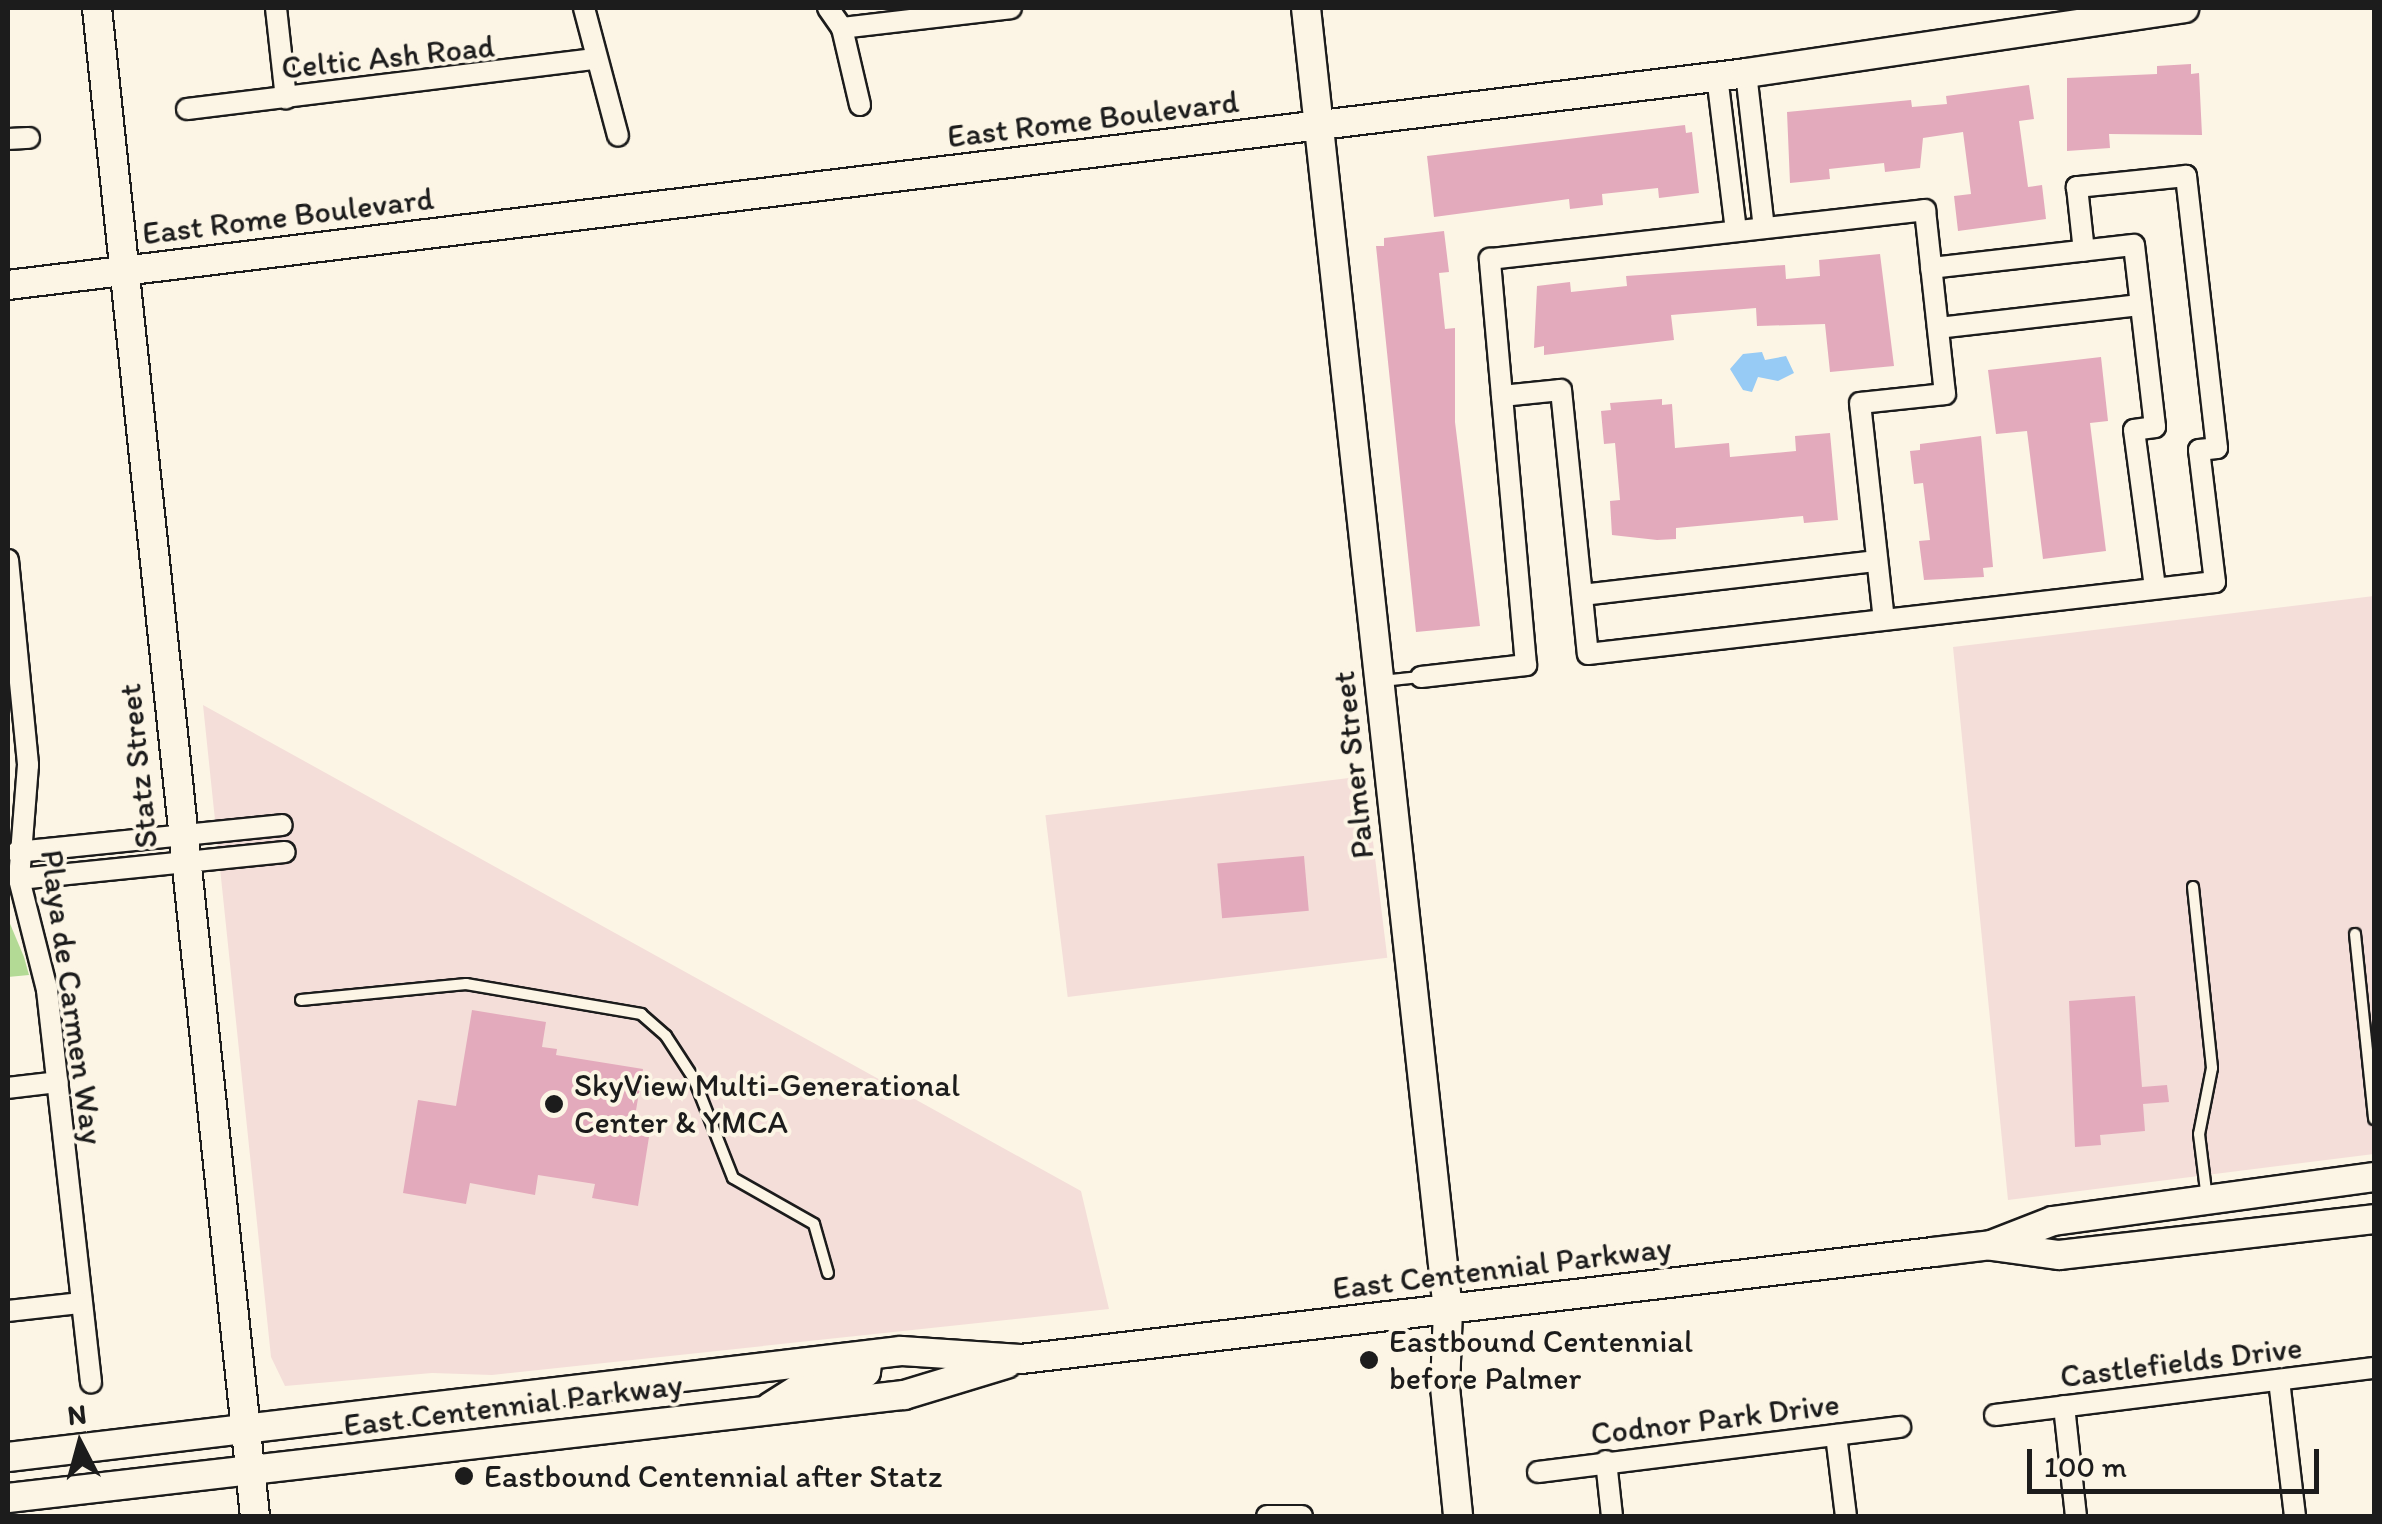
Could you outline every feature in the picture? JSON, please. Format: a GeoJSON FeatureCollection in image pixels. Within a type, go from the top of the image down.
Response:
{"type":"FeatureCollection","features":[{"type":"Feature","properties":{"kind":"street","name":"Statz Street"},"geometry":{"type":"LineString","coordinates":[[97,8],[255,1516]]}},
{"type":"Feature","properties":{"kind":"street"},"geometry":{"type":"LineString","coordinates":[[276,8],[286,98]]}},
{"type":"Feature","properties":{"kind":"street"},"geometry":{"type":"LineString","coordinates":[[584,8],[594,59],[618,136]]}},
{"type":"Feature","properties":{"kind":"street"},"geometry":{"type":"LineString","coordinates":[[828,8],[842,28],[860,106]]}},
{"type":"Feature","properties":{"kind":"street"},"geometry":{"type":"LineString","coordinates":[[842,28],[1011,8]]}},
{"type":"Feature","properties":{"kind":"street","name":"Palmer Street"},"geometry":{"type":"LineString","coordinates":[[1306,8],[1448,1310],[1446,1387],[1458,1516]]}},
{"type":"Feature","properties":{"kind":"street","name":"East Rome Boulevard"},"geometry":{"type":"LineString","coordinates":[[8,284],[1746,73],[2184,8]]}},
{"type":"Feature","properties":{"kind":"street","name":"Celtic Ash Road"},"geometry":{"type":"LineString","coordinates":[[187,109],[594,59]]}},
{"type":"Feature","properties":{"kind":"street"},"geometry":{"type":"LineString","coordinates":[[1746,73],[1764,228]]}},
{"type":"Feature","properties":{"kind":"street"},"geometry":{"type":"LineString","coordinates":[[1717,76],[1736,230]]}},
{"type":"Feature","properties":{"kind":"street"},"geometry":{"type":"LineString","coordinates":[[8,139],[29,138]]}},
{"type":"Feature","properties":{"kind":"street"},"geometry":{"type":"LineString","coordinates":[[1502,396],[1561,390],[1588,654],[2214,582],[2200,450],[2217,448],[2186,176],[2076,187],[2084,251]]}},
{"type":"Feature","properties":{"kind":"street"},"geometry":{"type":"LineString","coordinates":[[1421,677],[1526,664],[1490,259],[1925,210],[1945,394],[1860,403],[1884,619]]}},
{"type":"Feature","properties":{"kind":"street"},"geometry":{"type":"LineString","coordinates":[[1931,268],[2134,245],[2154,427],[2134,430],[2154,588]]}},
{"type":"Feature","properties":{"kind":"street"},"geometry":{"type":"LineString","coordinates":[[1938,328],[2141,305]]}},
{"type":"Feature","properties":{"kind":"street","name":"Playa de Carmen Way"},"geometry":{"type":"LineString","coordinates":[[8,560],[12,651],[28,765],[17,852],[20,879],[44,967],[91,1383]]}},
{"type":"Feature","properties":{"kind":"street"},"geometry":{"type":"LineString","coordinates":[[1582,596],[1877,561]]}},
{"type":"Feature","properties":{"kind":"street"},"geometry":{"type":"LineString","coordinates":[[20,879],[282,824]]}},
{"type":"Feature","properties":{"kind":"street"},"geometry":{"type":"LineString","coordinates":[[17,852],[182,848],[285,852]]}},
{"type":"Feature","properties":{"kind":"street"},"geometry":{"type":"LineString","coordinates":[[8,1088],[58,1082]]}},
{"type":"Feature","properties":{"kind":"street","name":"East Centennial Parkway"},"geometry":{"type":"LineString","coordinates":[[1990,1246],[2053,1221],[2374,1176]]}},
{"type":"Feature","properties":{"kind":"street","name":"East Centennial Parkway"},"geometry":{"type":"LineString","coordinates":[[8,1457],[901,1351],[1022,1359],[1990,1246],[2059,1255],[2374,1219]]}},
{"type":"Feature","properties":{"kind":"street"},"geometry":{"type":"LineString","coordinates":[[8,1311],[82,1304]]}},
{"type":"Feature","properties":{"kind":"street"},"geometry":{"type":"LineString","coordinates":[[764,1411],[804,1386],[857,1379],[866,1372],[868,1356]]}},
{"type":"Feature","properties":{"kind":"street","name":"East Centennial Parkway"},"geometry":{"type":"LineString","coordinates":[[8,1498],[904,1395],[1022,1359]]}},
{"type":"Feature","properties":{"kind":"street","name":"Castlefields Drive"},"geometry":{"type":"LineString","coordinates":[[1995,1415],[2374,1368]]}},
{"type":"Feature","properties":{"kind":"street"},"geometry":{"type":"LineString","coordinates":[[2279,1380],[2296,1516]]}},
{"type":"Feature","properties":{"kind":"street"},"geometry":{"type":"LineString","coordinates":[[2064,1406],[2076,1516]]}},
{"type":"Feature","properties":{"kind":"street","name":"Codnor Park Drive"},"geometry":{"type":"LineString","coordinates":[[1538,1472],[1900,1426]]}},
{"type":"Feature","properties":{"kind":"street"},"geometry":{"type":"LineString","coordinates":[[1836,1434],[1846,1516]]}},
{"type":"Feature","properties":{"kind":"street"},"geometry":{"type":"LineString","coordinates":[[1606,1462],[1612,1516]]}},
{"type":"Feature","properties":{"kind":"street"},"geometry":{"type":"LineString","coordinates":[[1267,1516],[1302,1516]]}},
{"type":"Feature","properties":{"kind":"lane"},"geometry":{"type":"LineString","coordinates":[[1380,682],[1421,677]]}},
{"type":"Feature","properties":{"kind":"lane"},"geometry":{"type":"LineString","coordinates":[[2194,888],[2212,1068],[2199,1134],[2207,1200]]}},
{"type":"Feature","properties":{"kind":"lane"},"geometry":{"type":"LineString","coordinates":[[2355,934],[2370,1045],[2374,1119]]}},
{"type":"Feature","properties":{"kind":"lane"},"geometry":{"type":"LineString","coordinates":[[301,1000],[466,984],[640,1014],[666,1036],[694,1078],[734,1178],[814,1224],[828,1272]]}},
{"type":"Feature","properties":{"kind":"shaded area"},"geometry":{"type":"Polygon","coordinates":[[[2374,596],[2374,1154],[2008,1200],[1953,647],[2374,596]]]}},
{"type":"Feature","properties":{"kind":"shaded area"},"geometry":{"type":"Polygon","coordinates":[[[203,705],[1081,1191],[1109,1309],[492,1375],[432,1373],[285,1386],[271,1357],[203,705]]]}},
{"type":"Feature","properties":{"kind":"shaded area"},"geometry":{"type":"Polygon","coordinates":[[[1365,776],[1387,958],[1068,997],[1045,815],[1365,776]]]}},
{"type":"Feature","properties":{"kind":"green space"},"geometry":{"type":"Polygon","coordinates":[[[8,919],[24,957],[29,975],[8,977],[8,919]]]}},
{"type":"Feature","properties":{"kind":"water"},"geometry":{"type":"Polygon","coordinates":[[[1762,352],[1765,360],[1786,356],[1794,373],[1778,381],[1758,377],[1752,392],[1743,390],[1730,369],[1743,354],[1762,352]]]}},
{"type":"Feature","properties":{"kind":"building"},"geometry":{"type":"Polygon","coordinates":[[[2191,64],[2191,74],[2199,73],[2202,135],[2109,134],[2110,148],[2067,151],[2067,78],[2157,74],[2157,66],[2191,64]]]}},
{"type":"Feature","properties":{"kind":"building"},"geometry":{"type":"Polygon","coordinates":[[[2029,85],[2034,119],[2019,121],[2028,187],[2042,185],[2046,219],[1958,231],[1954,196],[1971,194],[1963,132],[1923,138],[1920,168],[1885,172],[1884,163],[1829,169],[1830,179],[1790,183],[1787,112],[1911,100],[1912,107],[1947,104],[1946,96],[2029,85]]]}},
{"type":"Feature","properties":{"kind":"building"},"geometry":{"type":"Polygon","coordinates":[[[1685,125],[1686,133],[1692,132],[1699,193],[1659,198],[1658,188],[1602,194],[1603,205],[1570,209],[1569,199],[1434,217],[1427,156],[1685,125]]]}},
{"type":"Feature","properties":{"kind":"building"},"geometry":{"type":"Polygon","coordinates":[[[1444,231],[1449,272],[1439,273],[1445,329],[1455,328],[1455,422],[1480,626],[1416,632],[1376,246],[1384,246],[1384,238],[1444,231]]]}},
{"type":"Feature","properties":{"kind":"building"},"geometry":{"type":"Polygon","coordinates":[[[1880,254],[1894,366],[1830,372],[1825,324],[1757,326],[1756,308],[1671,315],[1674,340],[1544,355],[1544,346],[1534,348],[1537,286],[1570,282],[1571,292],[1627,286],[1626,276],[1785,265],[1786,279],[1820,276],[1819,260],[1880,254]]]}},
{"type":"Feature","properties":{"kind":"building"},"geometry":{"type":"Polygon","coordinates":[[[2101,357],[2108,421],[2090,423],[2106,551],[2043,559],[2027,431],[1996,434],[1988,370],[2101,357]]]}},
{"type":"Feature","properties":{"kind":"building"},"geometry":{"type":"Polygon","coordinates":[[[1662,399],[1662,405],[1672,404],[1675,448],[1729,443],[1730,457],[1796,451],[1795,436],[1830,433],[1838,520],[1804,523],[1803,516],[1676,528],[1676,539],[1612,535],[1610,501],[1620,500],[1615,443],[1604,444],[1601,411],[1611,410],[1610,403],[1662,399]]]}},
{"type":"Feature","properties":{"kind":"building"},"geometry":{"type":"Polygon","coordinates":[[[1981,436],[1993,567],[1983,568],[1984,577],[1924,580],[1919,541],[1930,540],[1923,483],[1914,484],[1910,451],[1920,450],[1920,444],[1981,436]]]}},
{"type":"Feature","properties":{"kind":"building"},"geometry":{"type":"Polygon","coordinates":[[[1304,856],[1309,911],[1222,918],[1217,864],[1304,856]]]}},
{"type":"Feature","properties":{"kind":"building"},"geometry":{"type":"Polygon","coordinates":[[[2135,996],[2142,1087],[2167,1085],[2169,1102],[2143,1104],[2145,1131],[2100,1135],[2101,1145],[2075,1147],[2069,1001],[2135,996]]]}},
{"type":"Feature","properties":{"kind":"building","name":"SkyView Multi-Generational Center & YMCA"},"geometry":{"type":"Polygon","coordinates":[[[472,1010],[546,1022],[542,1047],[557,1049],[556,1055],[643,1069],[632,1134],[649,1137],[638,1206],[592,1198],[595,1184],[538,1175],[535,1195],[470,1183],[466,1204],[403,1193],[418,1100],[456,1106],[472,1010]]]}},
{"type":"Feature","properties":{"kind":"place","name":"SkyView Multi-Generational Center & YMCA"},"geometry":{"type":"Point","coordinates":[554,1104]}},
{"type":"Feature","properties":{"kind":"place","name":"Eastbound Centennial before Palmer"},"geometry":{"type":"Point","coordinates":[1369,1360]}},
{"type":"Feature","properties":{"kind":"place","name":"Eastbound Centennial after Statz"},"geometry":{"type":"Point","coordinates":[464,1476]}}]}
